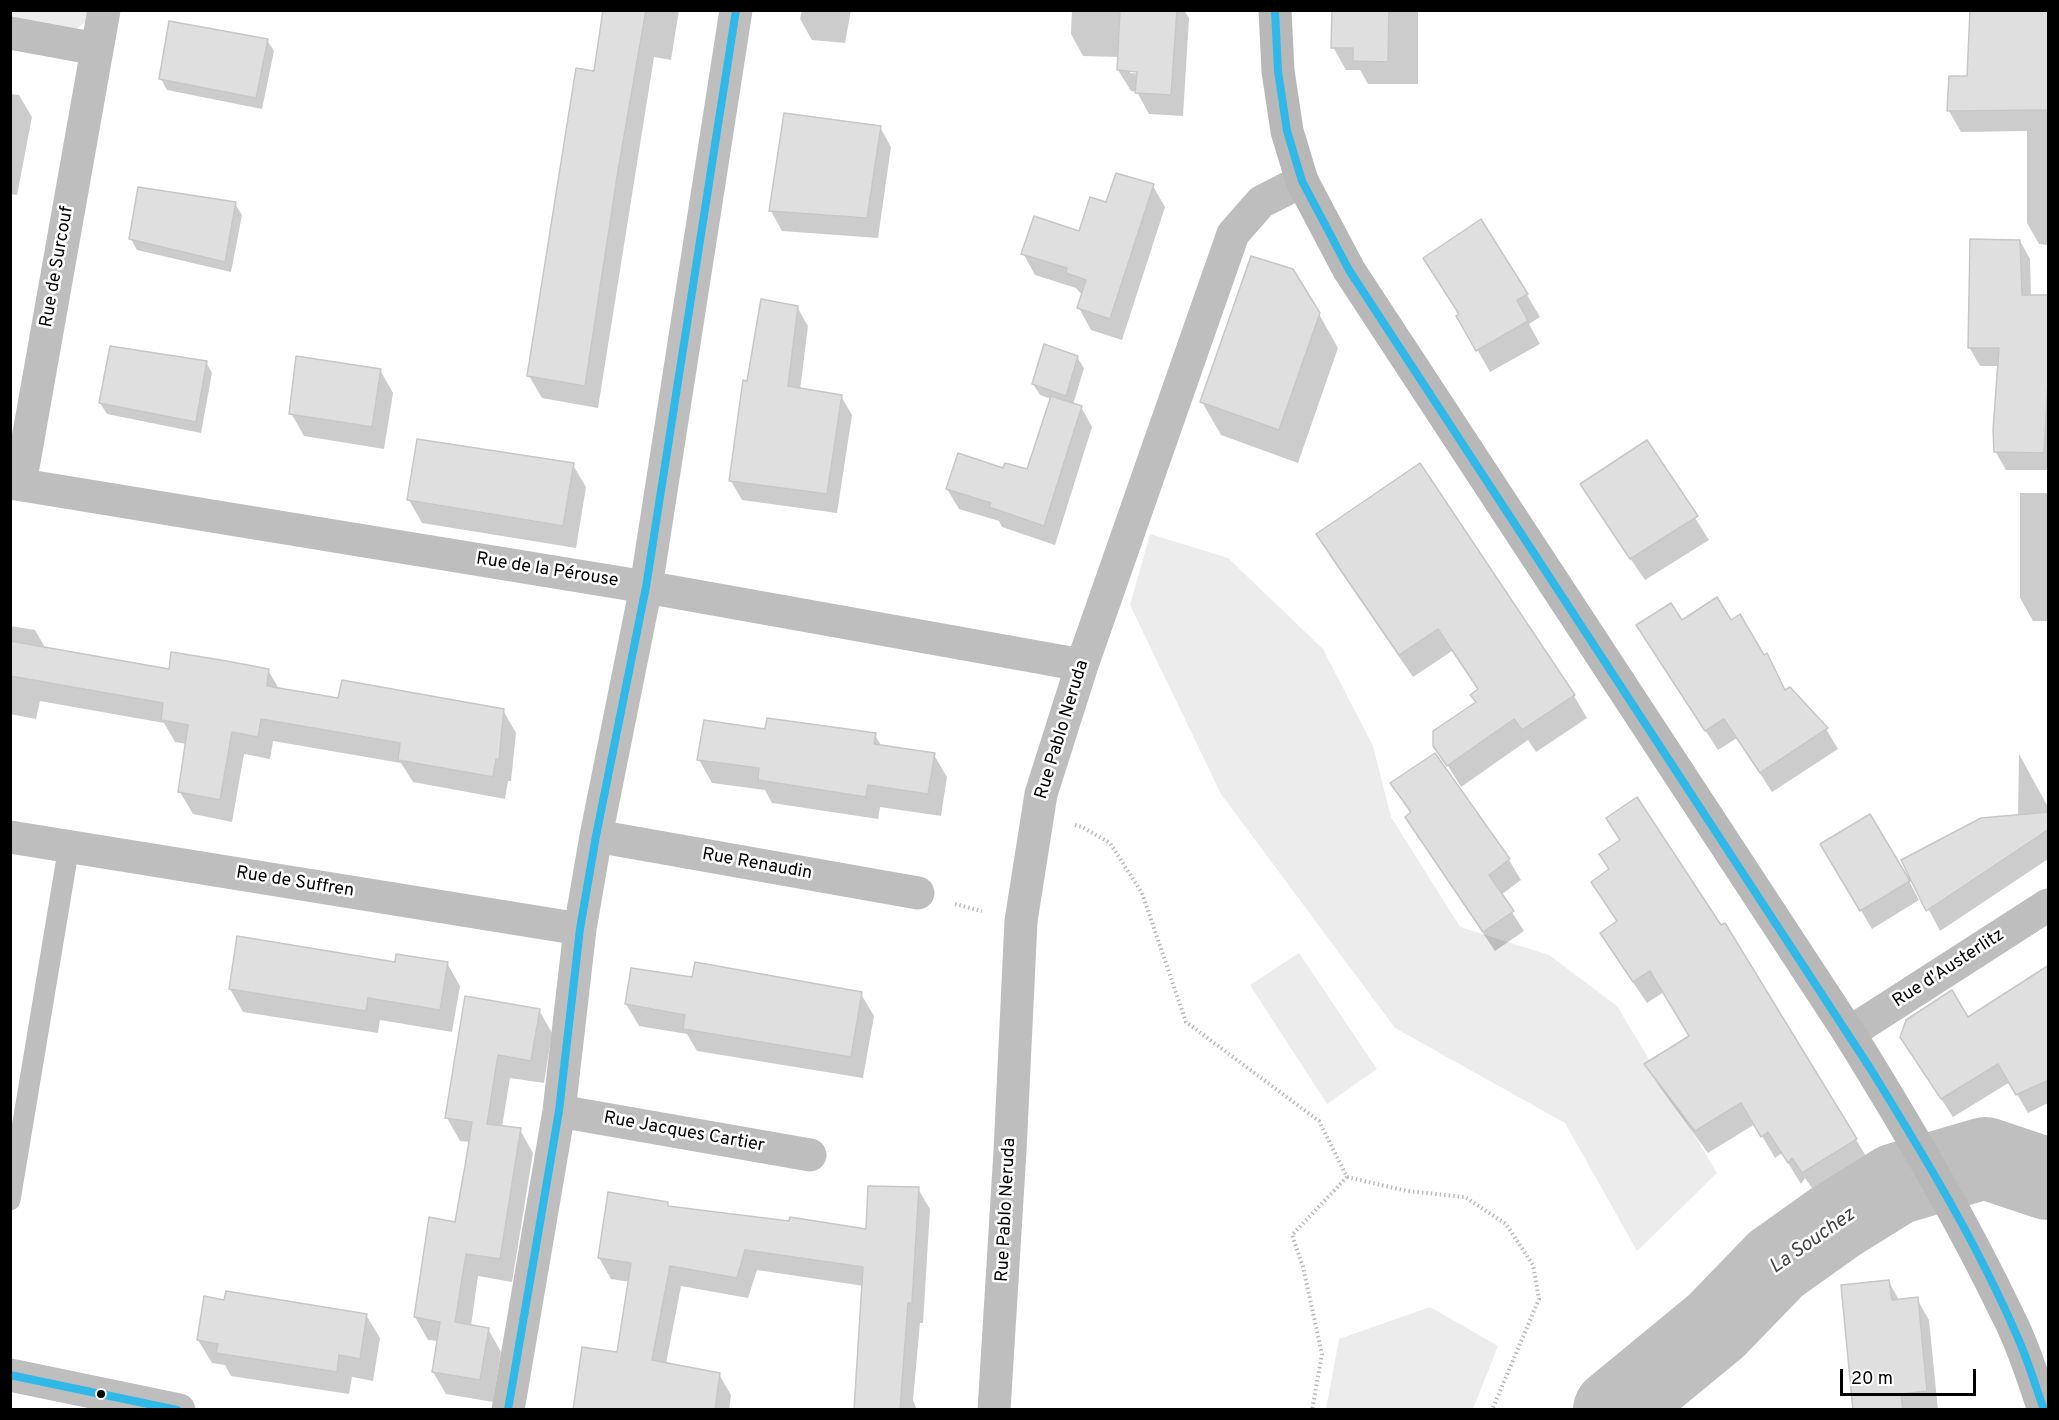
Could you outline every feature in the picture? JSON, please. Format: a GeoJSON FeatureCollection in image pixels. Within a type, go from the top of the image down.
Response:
{"type":"FeatureCollection","features":[{"type":"Feature","properties":{"kind":"main road"},"geometry":{"type":"LineString","coordinates":[[1275,10],[1278,71],[1287,131],[1302,181],[1349,270],[1849,1033],[1910,1132],[2010,1318],[2044,1410]]}},
{"type":"Feature","properties":{"kind":"street","name":"Rue de Surcouf"},"geometry":{"type":"LineString","coordinates":[[15,483],[104,10]]}},
{"type":"Feature","properties":{"kind":"street"},"geometry":{"type":"LineString","coordinates":[[508,1410],[559,1112],[580,928],[646,587],[736,10]]}},
{"type":"Feature","properties":{"kind":"street"},"geometry":{"type":"LineString","coordinates":[[10,33],[97,49]]}},
{"type":"Feature","properties":{"kind":"street","name":"Rue Pablo Neruda"},"geometry":{"type":"LineString","coordinates":[[994,1410],[1021,921],[1041,794],[1082,665],[1233,234],[1261,202],[1302,181]]}},
{"type":"Feature","properties":{"kind":"street","name":"Rue de la Pérouse"},"geometry":{"type":"LineString","coordinates":[[15,483],[646,587],[1082,665]]}},
{"type":"Feature","properties":{"kind":"street","name":"Rue Renaudin"},"geometry":{"type":"LineString","coordinates":[[596,836],[918,893]]}},
{"type":"Feature","properties":{"kind":"street","name":"Rue de Suffren"},"geometry":{"type":"LineString","coordinates":[[10,837],[580,928]]}},
{"type":"Feature","properties":{"kind":"street","name":"Rue d'Austerlitz"},"geometry":{"type":"LineString","coordinates":[[1849,1033],[2049,905]]}},
{"type":"Feature","properties":{"kind":"street","name":"Rue Jacques Cartier"},"geometry":{"type":"LineString","coordinates":[[559,1112],[810,1155]]}},
{"type":"Feature","properties":{"kind":"street"},"geometry":{"type":"LineString","coordinates":[[10,1374],[178,1410]]}},
{"type":"Feature","properties":{"kind":"lane"},"geometry":{"type":"LineString","coordinates":[[10,1200],[69,846]]}},
{"type":"Feature","properties":{"kind":"path"},"geometry":{"type":"LineString","coordinates":[[1039,816],[1082,827],[1110,843],[1142,893],[1186,1022],[1319,1121],[1347,1177]]}},
{"type":"Feature","properties":{"kind":"path"},"geometry":{"type":"LineString","coordinates":[[918,893],[1021,921]]}},
{"type":"Feature","properties":{"kind":"path"},"geometry":{"type":"LineString","coordinates":[[1312,1410],[1322,1354],[1303,1267],[1292,1236],[1347,1177]]}},
{"type":"Feature","properties":{"kind":"path"},"geometry":{"type":"LineString","coordinates":[[1347,1177],[1407,1191],[1465,1197],[1506,1224],[1533,1265],[1539,1299],[1492,1410]]}},
{"type":"Feature","properties":{"kind":"shaded area"},"geometry":{"type":"Polygon","coordinates":[[[10,11],[93,11],[91,18],[69,34],[11,23],[10,11]]]}},
{"type":"Feature","properties":{"kind":"shaded area"},"geometry":{"type":"Polygon","coordinates":[[[1150,534],[1228,558],[1323,649],[1373,746],[1391,817],[1460,927],[1549,955],[1617,1006],[1717,1173],[1637,1251],[1565,1123],[1395,1028],[1221,794],[1130,605],[1150,534]]]}},
{"type":"Feature","properties":{"kind":"shaded area"},"geometry":{"type":"Polygon","coordinates":[[[1299,953],[1377,1069],[1327,1104],[1250,985],[1299,953]]]}},
{"type":"Feature","properties":{"kind":"shaded area"},"geometry":{"type":"Polygon","coordinates":[[[1430,1307],[1498,1346],[1473,1409],[1326,1409],[1339,1339],[1430,1307]]]}},
{"type":"Feature","properties":{"kind":"building"},"geometry":{"type":"Polygon","coordinates":[[[603,10],[646,10],[618,171],[585,386],[527,376],[576,68],[594,71],[603,10]]]}},
{"type":"Feature","properties":{"kind":"building"},"geometry":{"type":"Polygon","coordinates":[[[1120,10],[1177,10],[1171,95],[1135,93],[1137,72],[1117,70],[1120,10]]]}},
{"type":"Feature","properties":{"kind":"building"},"geometry":{"type":"Polygon","coordinates":[[[1332,10],[1389,10],[1388,62],[1353,61],[1353,48],[1331,48],[1332,10]]]}},
{"type":"Feature","properties":{"kind":"building"},"geometry":{"type":"Polygon","coordinates":[[[1970,10],[2049,10],[2049,110],[1947,111],[1949,76],[1967,76],[1970,10]]]}},
{"type":"Feature","properties":{"kind":"building"},"geometry":{"type":"Polygon","coordinates":[[[169,21],[268,39],[256,98],[159,79],[169,21]]]}},
{"type":"Feature","properties":{"kind":"building"},"geometry":{"type":"Polygon","coordinates":[[[784,113],[881,126],[867,218],[769,211],[784,113]]]}},
{"type":"Feature","properties":{"kind":"building"},"geometry":{"type":"Polygon","coordinates":[[[1116,173],[1154,184],[1110,319],[1077,308],[1086,280],[1066,273],[1067,268],[1021,254],[1034,216],[1079,231],[1090,197],[1106,202],[1116,173]]]}},
{"type":"Feature","properties":{"kind":"building"},"geometry":{"type":"Polygon","coordinates":[[[138,187],[236,202],[225,262],[129,239],[138,187]]]}},
{"type":"Feature","properties":{"kind":"building"},"geometry":{"type":"Polygon","coordinates":[[[1481,219],[1528,294],[1517,300],[1528,321],[1476,351],[1456,316],[1459,314],[1423,258],[1481,219]]]}},
{"type":"Feature","properties":{"kind":"building"},"geometry":{"type":"Polygon","coordinates":[[[1970,239],[2020,240],[2022,295],[2049,295],[2049,362],[2044,453],[1994,452],[1993,430],[1999,348],[1968,348],[1970,239]]]}},
{"type":"Feature","properties":{"kind":"building"},"geometry":{"type":"Polygon","coordinates":[[[1251,256],[1293,269],[1320,313],[1279,430],[1200,402],[1251,256]]]}},
{"type":"Feature","properties":{"kind":"building"},"geometry":{"type":"Polygon","coordinates":[[[761,299],[798,306],[788,386],[842,395],[827,494],[729,481],[743,380],[747,381],[761,299]]]}},
{"type":"Feature","properties":{"kind":"building"},"geometry":{"type":"Polygon","coordinates":[[[1044,344],[1078,356],[1066,396],[1032,384],[1044,344]]]}},
{"type":"Feature","properties":{"kind":"building"},"geometry":{"type":"Polygon","coordinates":[[[110,346],[207,361],[196,422],[99,403],[110,346]]]}},
{"type":"Feature","properties":{"kind":"building"},"geometry":{"type":"Polygon","coordinates":[[[296,356],[381,369],[372,427],[289,414],[296,356]]]}},
{"type":"Feature","properties":{"kind":"building"},"geometry":{"type":"Polygon","coordinates":[[[1051,396],[1082,406],[1044,526],[989,507],[991,503],[946,489],[958,453],[1003,468],[1005,463],[1027,469],[1051,396]]]}},
{"type":"Feature","properties":{"kind":"building"},"geometry":{"type":"Polygon","coordinates":[[[417,439],[574,463],[563,526],[407,500],[417,439]]]}},
{"type":"Feature","properties":{"kind":"building"},"geometry":{"type":"Polygon","coordinates":[[[1647,440],[1698,516],[1630,559],[1580,484],[1647,440]]]}},
{"type":"Feature","properties":{"kind":"building"},"geometry":{"type":"Polygon","coordinates":[[[1420,463],[1575,695],[1522,730],[1514,719],[1447,766],[1433,746],[1433,731],[1476,702],[1470,695],[1478,689],[1438,629],[1399,655],[1316,534],[1420,463]]]}},
{"type":"Feature","properties":{"kind":"building"},"geometry":{"type":"Polygon","coordinates":[[[1717,597],[1731,620],[1740,614],[1764,655],[1767,653],[1785,690],[1790,687],[1828,728],[1760,773],[1724,719],[1705,731],[1636,625],[1671,603],[1682,620],[1717,597]]]}},
{"type":"Feature","properties":{"kind":"building"},"geometry":{"type":"Polygon","coordinates":[[[10,641],[169,669],[171,652],[221,660],[269,669],[267,686],[338,698],[342,680],[504,709],[499,760],[496,759],[493,777],[398,760],[400,743],[261,719],[258,737],[232,732],[220,800],[178,792],[188,725],[161,720],[163,703],[10,676],[10,641]]]}},
{"type":"Feature","properties":{"kind":"building"},"geometry":{"type":"Polygon","coordinates":[[[767,718],[876,733],[874,744],[935,753],[928,794],[868,785],[866,797],[758,780],[759,768],[697,760],[704,720],[765,729],[767,718]]]}},
{"type":"Feature","properties":{"kind":"building"},"geometry":{"type":"Polygon","coordinates":[[[1435,753],[1510,859],[1489,875],[1514,911],[1483,932],[1405,817],[1411,812],[1390,783],[1435,753]]]}},
{"type":"Feature","properties":{"kind":"building"},"geometry":{"type":"Polygon","coordinates":[[[1637,797],[1721,925],[1725,923],[1857,1139],[1802,1173],[1792,1158],[1788,1163],[1768,1132],[1761,1137],[1741,1103],[1695,1131],[1644,1064],[1689,1036],[1650,971],[1633,982],[1600,933],[1617,921],[1591,882],[1609,869],[1599,854],[1620,840],[1606,818],[1637,797]]]}},
{"type":"Feature","properties":{"kind":"building"},"geometry":{"type":"Polygon","coordinates":[[[2049,812],[2049,829],[1926,911],[1901,860],[1981,818],[2049,812]]]}},
{"type":"Feature","properties":{"kind":"building"},"geometry":{"type":"Polygon","coordinates":[[[1870,814],[1910,881],[1860,911],[1820,844],[1870,814]]]}},
{"type":"Feature","properties":{"kind":"building"},"geometry":{"type":"Polygon","coordinates":[[[237,936],[395,962],[396,954],[448,962],[440,1010],[368,998],[366,1011],[229,989],[237,936]]]}},
{"type":"Feature","properties":{"kind":"building"},"geometry":{"type":"Polygon","coordinates":[[[695,962],[862,992],[851,1057],[683,1029],[685,1015],[625,1004],[631,968],[692,977],[695,962]]]}},
{"type":"Feature","properties":{"kind":"building"},"geometry":{"type":"Polygon","coordinates":[[[2049,965],[2049,1080],[2016,1095],[1998,1064],[1941,1099],[1900,1037],[1906,1020],[1952,990],[1968,1017],[2049,965]]]}},
{"type":"Feature","properties":{"kind":"building"},"geometry":{"type":"Polygon","coordinates":[[[465,996],[540,1009],[531,1061],[498,1055],[487,1124],[521,1128],[500,1259],[466,1254],[455,1322],[489,1328],[480,1380],[432,1372],[440,1322],[414,1317],[429,1217],[455,1222],[472,1122],[445,1118],[465,996]]]}},
{"type":"Feature","properties":{"kind":"building"},"geometry":{"type":"Polygon","coordinates":[[[868,1186],[919,1187],[912,1303],[908,1303],[900,1410],[854,1410],[863,1267],[745,1250],[737,1278],[670,1266],[652,1360],[720,1373],[715,1410],[573,1410],[582,1347],[617,1352],[631,1263],[598,1258],[608,1192],[668,1202],[668,1206],[789,1221],[790,1217],[866,1229],[868,1186]]]}},
{"type":"Feature","properties":{"kind":"building"},"geometry":{"type":"Polygon","coordinates":[[[1889,1280],[1892,1300],[1918,1297],[1927,1391],[1901,1394],[1903,1410],[1853,1410],[1841,1285],[1889,1280]]]}},
{"type":"Feature","properties":{"kind":"building"},"geometry":{"type":"Polygon","coordinates":[[[226,1291],[367,1314],[360,1359],[339,1355],[337,1372],[216,1353],[218,1344],[197,1340],[204,1296],[224,1300],[226,1291]]]}},
{"type":"Feature","properties":{"kind":"waterway","name":"La Souchez"},"geometry":{"type":"LineString","coordinates":[[1614,1410],[1716,1326],[1776,1264],[1835,1222],[1896,1184],[1985,1158],[2048,1179]]}},
{"type":"Feature","properties":{"kind":"transit line"},"geometry":{"type":"LineString","coordinates":[[508,1410],[559,1111],[580,929],[596,836],[646,587],[736,10]]}},
{"type":"Feature","properties":{"kind":"transit line"},"geometry":{"type":"LineString","coordinates":[[1275,10],[1278,71],[1287,131],[1302,181],[1349,270],[1890,1100],[1985,1267],[2021,1345],[2044,1410]]}},
{"type":"Feature","properties":{"kind":"transit line"},"geometry":{"type":"LineString","coordinates":[[10,1375],[177,1410]]}}]}
